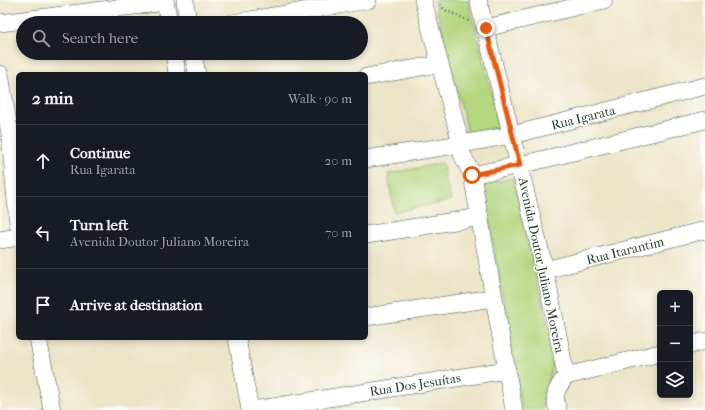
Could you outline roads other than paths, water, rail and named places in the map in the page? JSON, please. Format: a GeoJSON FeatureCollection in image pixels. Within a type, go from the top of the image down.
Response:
{"type":"FeatureCollection","features":[{"type":"Feature","properties":{"kind":"street"},"geometry":{"type":"LineString","coordinates":[[185,0],[187,16]]}},
{"type":"Feature","properties":{"kind":"street"},"geometry":{"type":"LineString","coordinates":[[273,16],[368,0]]}},
{"type":"Feature","properties":{"kind":"street"},"geometry":{"type":"LineString","coordinates":[[428,0],[440,64],[461,144],[462,154],[472,175],[514,410]]}},
{"type":"Feature","properties":{"kind":"street","name":"Avenida Doutor Juliano Moreira"},"geometry":{"type":"LineString","coordinates":[[478,0],[480,26],[520,165],[545,270],[566,376]]}},
{"type":"Feature","properties":{"kind":"street"},"geometry":{"type":"LineString","coordinates":[[52,16],[165,1],[168,16]]}},
{"type":"Feature","properties":{"kind":"street"},"geometry":{"type":"LineString","coordinates":[[480,26],[596,1]]}},
{"type":"Feature","properties":{"kind":"street"},"geometry":{"type":"LineString","coordinates":[[0,23],[16,21]]}},
{"type":"Feature","properties":{"kind":"street"},"geometry":{"type":"LineString","coordinates":[[175,60],[178,72]]}},
{"type":"Feature","properties":{"kind":"street"},"geometry":{"type":"LineString","coordinates":[[194,60],[197,72]]}},
{"type":"Feature","properties":{"kind":"street"},"geometry":{"type":"LineString","coordinates":[[368,77],[440,64]]}},
{"type":"Feature","properties":{"kind":"street"},"geometry":{"type":"LineString","coordinates":[[0,74],[10,135],[16,202]]}},
{"type":"Feature","properties":{"kind":"street","name":"Rua Igarata"},"geometry":{"type":"LineString","coordinates":[[368,159],[512,135],[705,86]]}},
{"type":"Feature","properties":{"kind":"street"},"geometry":{"type":"LineString","coordinates":[[472,175],[520,165],[705,120]]}},
{"type":"Feature","properties":{"kind":"street"},"geometry":{"type":"LineString","coordinates":[[368,235],[480,217]]}},
{"type":"Feature","properties":{"kind":"street","name":"Rua Itarantim"},"geometry":{"type":"LineString","coordinates":[[545,270],[705,230]]}},
{"type":"Feature","properties":{"kind":"street"},"geometry":{"type":"LineString","coordinates":[[0,240],[16,237]]}},
{"type":"Feature","properties":{"kind":"street"},"geometry":{"type":"LineString","coordinates":[[368,317],[493,298]]}},
{"type":"Feature","properties":{"kind":"street"},"geometry":{"type":"LineString","coordinates":[[38,340],[52,410]]}},
{"type":"Feature","properties":{"kind":"street"},"geometry":{"type":"LineString","coordinates":[[237,340],[250,410]]}},
{"type":"Feature","properties":{"kind":"street"},"geometry":{"type":"LineString","coordinates":[[693,344],[705,341]]}},
{"type":"Feature","properties":{"kind":"street"},"geometry":{"type":"LineString","coordinates":[[558,410],[555,402],[556,395],[558,387],[566,376],[657,354]]}},
{"type":"Feature","properties":{"kind":"street","name":"Rua Dos Jesuítas"},"geometry":{"type":"LineString","coordinates":[[253,410],[507,370]]}}]}
